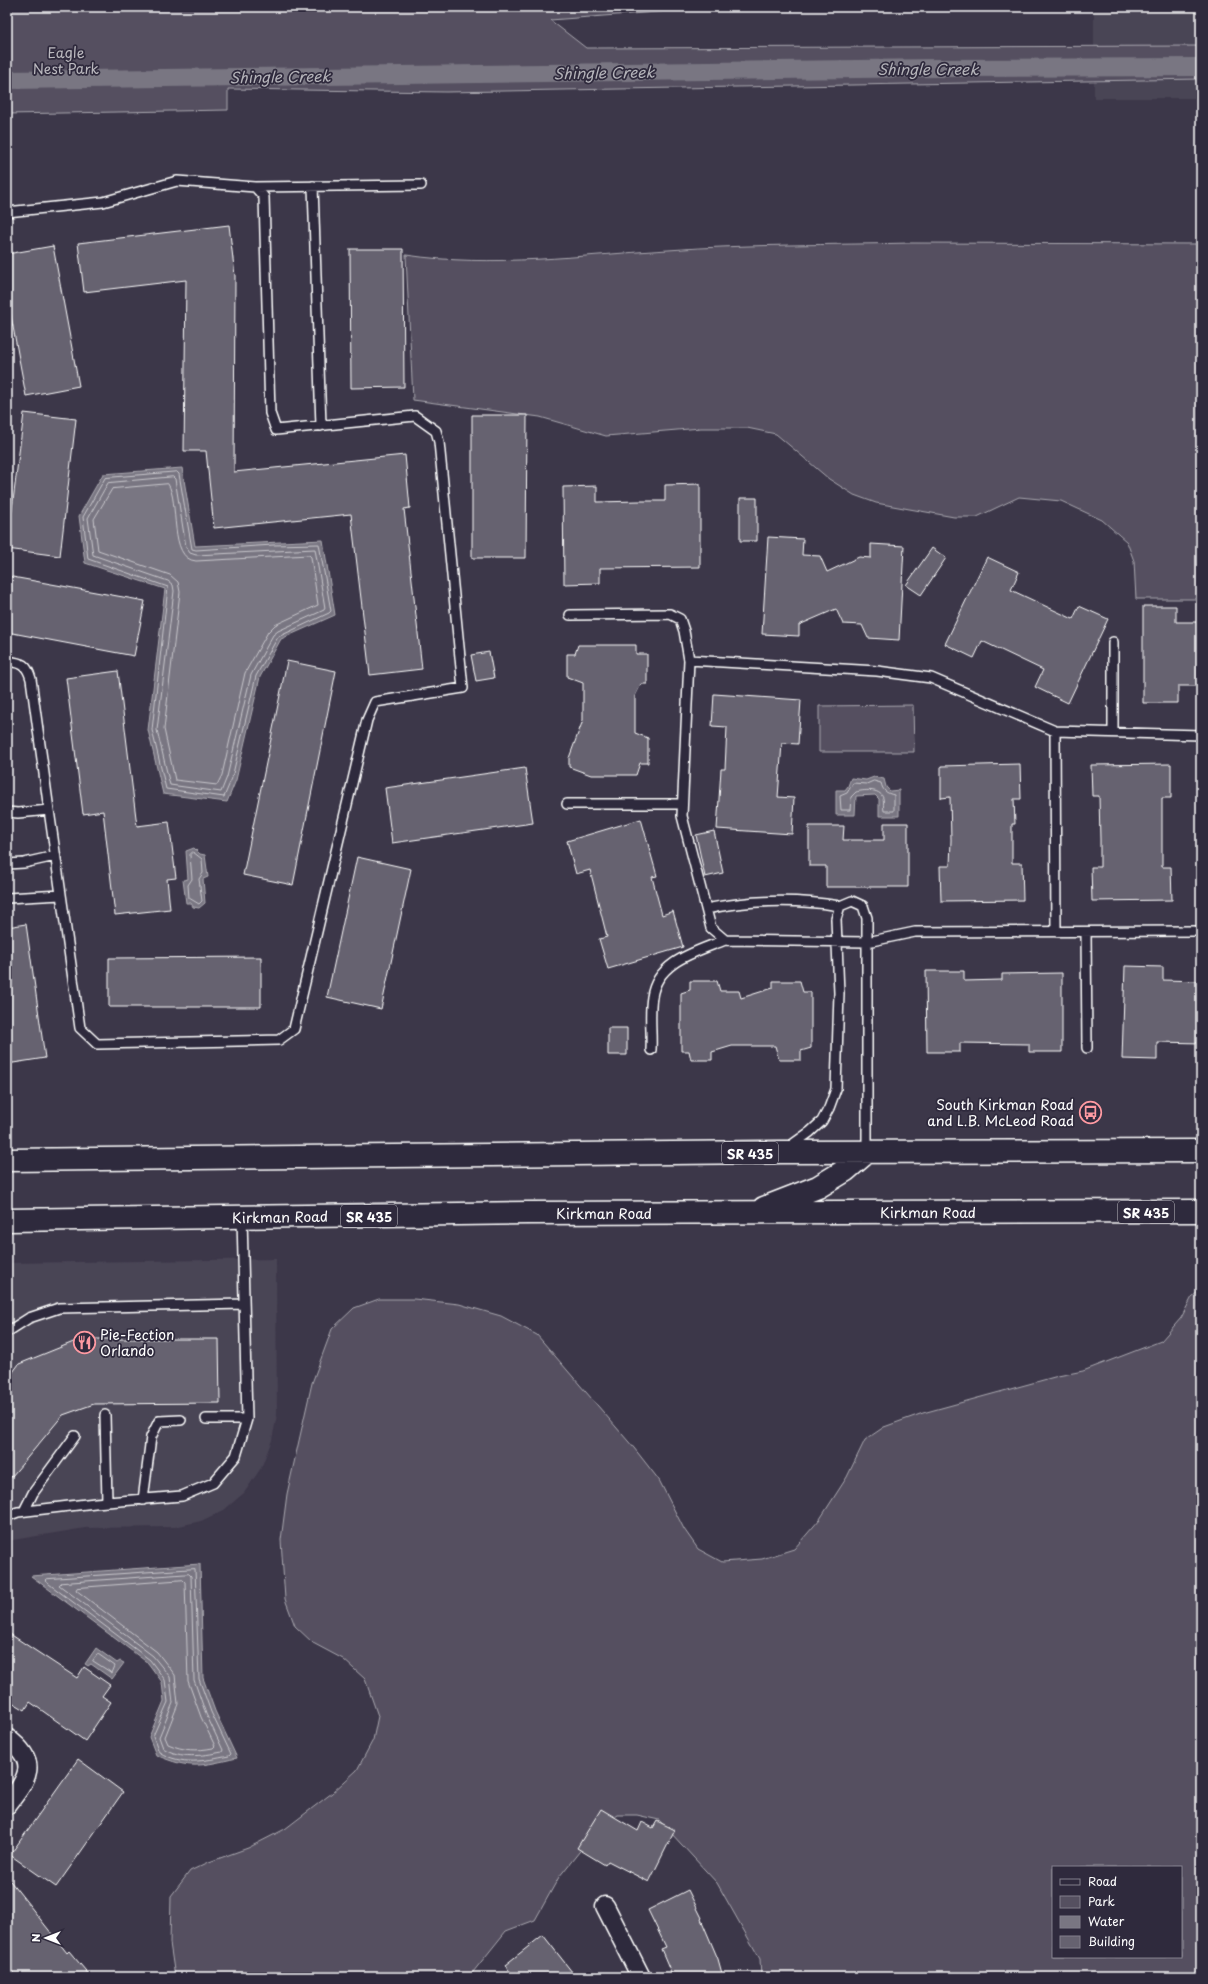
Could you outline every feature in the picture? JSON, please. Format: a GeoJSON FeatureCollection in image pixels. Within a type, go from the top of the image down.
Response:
{"type":"FeatureCollection","features":[{"type":"Feature","properties":{"kind":"main road","name":"SR 435"},"geometry":{"type":"LineString","coordinates":[[7,1160],[780,1152],[1201,1151]]}},
{"type":"Feature","properties":{"kind":"main road"},"geometry":{"type":"LineString","coordinates":[[752,1213],[818,1187],[846,1170],[866,1152]]}},
{"type":"Feature","properties":{"kind":"main road","name":"Kirkman Road"},"geometry":{"type":"LineString","coordinates":[[7,1220],[752,1213],[1201,1212]]}},
{"type":"Feature","properties":{"kind":"street"},"geometry":{"type":"LineString","coordinates":[[7,1738],[21,1748],[28,1760],[26,1777],[7,1805]]}},
{"type":"Feature","properties":{"kind":"street"},"geometry":{"type":"LineString","coordinates":[[605,1906],[641,1977]]}},
{"type":"Feature","properties":{"kind":"lane"},"geometry":{"type":"LineString","coordinates":[[7,212],[103,202],[177,181],[255,186],[422,185]]}},
{"type":"Feature","properties":{"kind":"lane"},"geometry":{"type":"LineString","coordinates":[[7,661],[20,662],[28,669],[31,679],[80,1028],[97,1044],[279,1040],[294,1029],[367,720],[375,702],[463,688],[439,442],[436,431],[416,416],[276,430],[270,413],[264,197],[255,186]]}},
{"type":"Feature","properties":{"kind":"lane"},"geometry":{"type":"LineString","coordinates":[[313,186],[321,426]]}},
{"type":"Feature","properties":{"kind":"lane"},"geometry":{"type":"LineString","coordinates":[[570,615],[670,614],[680,619],[684,631],[689,660],[682,816],[711,928],[725,940]]}},
{"type":"Feature","properties":{"kind":"lane"},"geometry":{"type":"LineString","coordinates":[[1113,642],[1113,732]]}},
{"type":"Feature","properties":{"kind":"lane"},"geometry":{"type":"LineString","coordinates":[[689,660],[877,671],[931,678],[1055,731],[1201,735]]}},
{"type":"Feature","properties":{"kind":"lane"},"geometry":{"type":"LineString","coordinates":[[1055,731],[1056,932]]}},
{"type":"Feature","properties":{"kind":"lane"},"geometry":{"type":"LineString","coordinates":[[567,804],[682,804]]}},
{"type":"Feature","properties":{"kind":"lane"},"geometry":{"type":"LineString","coordinates":[[7,812],[18,813],[49,810]]}},
{"type":"Feature","properties":{"kind":"lane"},"geometry":{"type":"LineString","coordinates":[[7,864],[24,863],[55,856]]}},
{"type":"Feature","properties":{"kind":"lane"},"geometry":{"type":"LineString","coordinates":[[7,898],[61,895]]}},
{"type":"Feature","properties":{"kind":"lane"},"geometry":{"type":"LineString","coordinates":[[706,909],[734,904],[811,902],[840,906],[852,901],[863,906],[867,918],[866,1152]]}},
{"type":"Feature","properties":{"kind":"lane"},"geometry":{"type":"LineString","coordinates":[[780,1152],[810,1132],[822,1121],[829,1108],[836,1089],[838,1060],[838,942],[836,919],[840,906]]}},
{"type":"Feature","properties":{"kind":"lane"},"geometry":{"type":"LineString","coordinates":[[651,1050],[652,996],[662,972],[678,959],[725,940],[867,942],[915,932],[1201,931]]}},
{"type":"Feature","properties":{"kind":"lane"},"geometry":{"type":"LineString","coordinates":[[1086,932],[1087,1048]]}},
{"type":"Feature","properties":{"kind":"lane"},"geometry":{"type":"LineString","coordinates":[[7,1516],[24,1511],[182,1496],[213,1483],[236,1456],[247,1419],[242,1217]]}},
{"type":"Feature","properties":{"kind":"lane"},"geometry":{"type":"LineString","coordinates":[[7,1332],[29,1318],[59,1308],[244,1304]]}},
{"type":"Feature","properties":{"kind":"lane"},"geometry":{"type":"LineString","coordinates":[[105,1415],[107,1502]]}},
{"type":"Feature","properties":{"kind":"lane"},"geometry":{"type":"LineString","coordinates":[[206,1419],[247,1419]]}},
{"type":"Feature","properties":{"kind":"lane"},"geometry":{"type":"LineString","coordinates":[[143,1500],[151,1437],[159,1421],[181,1420]]}},
{"type":"Feature","properties":{"kind":"lane"},"geometry":{"type":"LineString","coordinates":[[24,1511],[33,1493],[75,1436]]}},
{"type":"Feature","properties":{"kind":"shaded area"},"geometry":{"type":"Polygon","coordinates":[[[1094,7],[1201,7],[1201,98],[1094,98],[1094,7]]]}},
{"type":"Feature","properties":{"kind":"shaded area"},"geometry":{"type":"Polygon","coordinates":[[[276,1259],[277,1415],[272,1440],[261,1468],[244,1493],[224,1510],[201,1521],[175,1527],[85,1528],[7,1541],[7,1263],[276,1259]]]}},
{"type":"Feature","properties":{"kind":"green space","name":"Eagle Nest Park"},"geometry":{"type":"Polygon","coordinates":[[[7,7],[724,7],[550,20],[586,48],[1201,46],[1201,79],[446,92],[228,89],[228,110],[7,114],[7,7]]]}},
{"type":"Feature","properties":{"kind":"green space"},"geometry":{"type":"Polygon","coordinates":[[[912,243],[1201,244],[1201,599],[1136,599],[1134,561],[1127,542],[1102,520],[1061,501],[1019,497],[977,517],[954,517],[876,503],[854,495],[829,479],[776,434],[747,428],[701,428],[606,436],[540,417],[413,400],[406,255],[439,259],[504,260],[729,247],[912,243]]]}},
{"type":"Feature","properties":{"kind":"green space"},"geometry":{"type":"Polygon","coordinates":[[[913,705],[914,752],[819,752],[819,706],[913,705]]]}},
{"type":"Feature","properties":{"kind":"green space"},"geometry":{"type":"Polygon","coordinates":[[[1201,1289],[1201,1977],[761,1977],[760,1959],[717,1883],[659,1820],[637,1815],[617,1815],[600,1826],[559,1877],[535,1920],[506,1931],[469,1977],[175,1977],[170,1943],[171,1896],[190,1871],[209,1862],[248,1848],[285,1829],[332,1793],[357,1770],[373,1740],[378,1716],[365,1679],[343,1659],[313,1643],[295,1626],[285,1599],[281,1540],[287,1494],[312,1383],[332,1329],[354,1308],[379,1299],[414,1299],[459,1304],[501,1316],[537,1335],[634,1448],[659,1480],[684,1529],[698,1549],[722,1562],[762,1559],[794,1549],[820,1519],[847,1477],[865,1440],[884,1427],[923,1413],[1058,1376],[1083,1371],[1161,1341],[1181,1318],[1192,1297],[1201,1289]]]}},
{"type":"Feature","properties":{"kind":"water"},"geometry":{"type":"Polygon","coordinates":[[[182,468],[195,546],[323,540],[335,615],[281,639],[260,677],[236,780],[227,802],[163,794],[148,730],[165,589],[85,563],[79,516],[103,474],[182,468]]]}},
{"type":"Feature","properties":{"kind":"water"},"geometry":{"type":"Polygon","coordinates":[[[874,777],[884,779],[886,787],[890,791],[899,790],[899,816],[879,816],[879,799],[875,795],[856,796],[855,815],[836,815],[836,790],[845,790],[851,778],[866,780],[874,777]]]}},
{"type":"Feature","properties":{"kind":"water"},"geometry":{"type":"Polygon","coordinates":[[[194,848],[200,854],[205,855],[208,877],[203,879],[205,903],[199,908],[193,907],[191,903],[186,903],[183,880],[188,879],[186,851],[194,848]]]}},
{"type":"Feature","properties":{"kind":"water"},"geometry":{"type":"Polygon","coordinates":[[[200,1564],[203,1678],[215,1711],[237,1758],[205,1765],[188,1765],[156,1755],[149,1737],[164,1701],[162,1682],[148,1663],[31,1576],[200,1564]]]}},
{"type":"Feature","properties":{"kind":"water"},"geometry":{"type":"Polygon","coordinates":[[[96,1648],[117,1663],[120,1661],[124,1663],[112,1679],[91,1664],[88,1666],[85,1664],[96,1648]]]}},
{"type":"Feature","properties":{"kind":"building"},"geometry":{"type":"Polygon","coordinates":[[[229,225],[235,276],[234,472],[405,455],[410,508],[404,509],[422,669],[370,675],[351,514],[214,528],[206,451],[184,451],[186,280],[84,292],[78,243],[229,225]]]}},
{"type":"Feature","properties":{"kind":"building"},"geometry":{"type":"Polygon","coordinates":[[[53,246],[79,386],[26,396],[7,295],[7,254],[53,246]]]}},
{"type":"Feature","properties":{"kind":"building"},"geometry":{"type":"Polygon","coordinates":[[[350,249],[403,249],[404,387],[351,388],[350,249]]]}},
{"type":"Feature","properties":{"kind":"building"},"geometry":{"type":"Polygon","coordinates":[[[24,413],[76,419],[60,556],[7,549],[24,413]]]}},
{"type":"Feature","properties":{"kind":"building"},"geometry":{"type":"Polygon","coordinates":[[[472,415],[527,415],[526,558],[472,558],[472,415]]]}},
{"type":"Feature","properties":{"kind":"building"},"geometry":{"type":"Polygon","coordinates":[[[700,484],[700,567],[600,568],[600,583],[564,584],[563,487],[597,486],[597,502],[665,501],[665,485],[700,484]]]}},
{"type":"Feature","properties":{"kind":"building"},"geometry":{"type":"Polygon","coordinates":[[[740,498],[757,498],[757,541],[740,541],[740,498]]]}},
{"type":"Feature","properties":{"kind":"building"},"geometry":{"type":"Polygon","coordinates":[[[768,537],[803,539],[802,555],[820,556],[827,572],[859,557],[871,558],[871,544],[904,546],[899,640],[868,638],[862,625],[843,624],[836,609],[799,625],[799,636],[762,634],[768,537]]]}},
{"type":"Feature","properties":{"kind":"building"},"geometry":{"type":"Polygon","coordinates":[[[932,548],[946,558],[921,595],[906,585],[932,548]]]}},
{"type":"Feature","properties":{"kind":"building"},"geometry":{"type":"Polygon","coordinates":[[[987,557],[1019,572],[1011,590],[1073,619],[1079,606],[1108,619],[1068,703],[1035,687],[1043,670],[982,641],[974,658],[945,644],[987,557]]]}},
{"type":"Feature","properties":{"kind":"building"},"geometry":{"type":"Polygon","coordinates":[[[7,576],[145,601],[134,656],[7,632],[7,576]]]}},
{"type":"Feature","properties":{"kind":"building"},"geometry":{"type":"Polygon","coordinates":[[[1143,606],[1176,606],[1176,622],[1201,622],[1201,686],[1178,686],[1178,703],[1143,703],[1143,606]]]}},
{"type":"Feature","properties":{"kind":"building"},"geometry":{"type":"Polygon","coordinates":[[[578,645],[636,645],[636,654],[647,654],[647,684],[641,684],[635,696],[635,733],[648,738],[648,763],[640,763],[636,775],[591,775],[569,767],[569,758],[583,720],[583,683],[567,677],[567,654],[575,654],[578,645]]]}},
{"type":"Feature","properties":{"kind":"building"},"geometry":{"type":"Polygon","coordinates":[[[489,652],[494,678],[476,681],[471,655],[489,652]]]}},
{"type":"Feature","properties":{"kind":"building"},"geometry":{"type":"Polygon","coordinates":[[[287,661],[336,671],[293,885],[243,875],[287,661]]]}},
{"type":"Feature","properties":{"kind":"building"},"geometry":{"type":"Polygon","coordinates":[[[118,671],[137,826],[169,822],[176,878],[167,879],[170,909],[115,915],[103,811],[83,814],[66,678],[118,671]]]}},
{"type":"Feature","properties":{"kind":"building"},"geometry":{"type":"Polygon","coordinates":[[[714,694],[801,700],[798,744],[782,743],[778,797],[794,798],[792,834],[717,829],[721,769],[725,769],[727,727],[712,726],[714,694]]]}},
{"type":"Feature","properties":{"kind":"building"},"geometry":{"type":"Polygon","coordinates":[[[1020,764],[1021,799],[1014,799],[1015,824],[1012,824],[1012,863],[1022,863],[1023,900],[941,901],[940,866],[950,866],[951,840],[950,797],[941,798],[941,766],[1020,764]]]}},
{"type":"Feature","properties":{"kind":"building"},"geometry":{"type":"Polygon","coordinates":[[[1171,764],[1171,798],[1162,798],[1162,867],[1171,867],[1172,900],[1092,901],[1091,867],[1100,867],[1100,840],[1099,796],[1092,796],[1091,765],[1171,764]]]}},
{"type":"Feature","properties":{"kind":"building"},"geometry":{"type":"Polygon","coordinates":[[[525,768],[533,823],[392,843],[385,788],[525,768]]]}},
{"type":"Feature","properties":{"kind":"building"},"geometry":{"type":"Polygon","coordinates":[[[641,819],[657,876],[652,877],[662,915],[673,911],[683,947],[608,969],[599,939],[607,937],[590,870],[576,874],[567,841],[641,819]]]}},
{"type":"Feature","properties":{"kind":"building"},"geometry":{"type":"Polygon","coordinates":[[[884,823],[908,823],[908,887],[826,887],[826,866],[809,866],[809,826],[844,826],[843,840],[884,840],[884,823]]]}},
{"type":"Feature","properties":{"kind":"building"},"geometry":{"type":"Polygon","coordinates":[[[714,831],[723,873],[705,877],[696,835],[714,831]]]}},
{"type":"Feature","properties":{"kind":"building"},"geometry":{"type":"Polygon","coordinates":[[[357,857],[411,869],[381,1009],[327,997],[357,857]]]}},
{"type":"Feature","properties":{"kind":"building"},"geometry":{"type":"Polygon","coordinates":[[[26,924],[45,1058],[7,1064],[7,927],[26,924]]]}},
{"type":"Feature","properties":{"kind":"building"},"geometry":{"type":"Polygon","coordinates":[[[261,957],[261,1007],[109,1007],[109,958],[261,957]]]}},
{"type":"Feature","properties":{"kind":"building"},"geometry":{"type":"Polygon","coordinates":[[[1125,966],[1163,967],[1163,980],[1201,981],[1201,1043],[1157,1042],[1157,1060],[1122,1059],[1125,966]]]}},
{"type":"Feature","properties":{"kind":"building"},"geometry":{"type":"Polygon","coordinates":[[[926,971],[964,971],[964,981],[1002,980],[1002,974],[1062,973],[1062,1052],[1029,1052],[1029,1044],[960,1043],[960,1052],[927,1052],[926,971]]]}},
{"type":"Feature","properties":{"kind":"building"},"geometry":{"type":"Polygon","coordinates":[[[690,981],[717,981],[720,991],[739,991],[741,998],[773,988],[773,981],[800,981],[803,992],[811,992],[811,1048],[801,1051],[801,1060],[779,1060],[775,1046],[732,1046],[712,1052],[712,1060],[691,1060],[689,1051],[681,1051],[681,993],[690,990],[690,981]]]}},
{"type":"Feature","properties":{"kind":"building"},"geometry":{"type":"Polygon","coordinates":[[[608,1028],[627,1028],[627,1055],[608,1055],[608,1028]]]}},
{"type":"Feature","properties":{"kind":"building"},"geometry":{"type":"Polygon","coordinates":[[[81,1339],[219,1339],[220,1403],[94,1404],[63,1415],[7,1482],[7,1380],[19,1364],[81,1339]]]}},
{"type":"Feature","properties":{"kind":"building"},"geometry":{"type":"Polygon","coordinates":[[[7,1632],[77,1678],[84,1667],[110,1685],[102,1696],[111,1702],[85,1741],[30,1702],[25,1710],[7,1699],[7,1632]]]}},
{"type":"Feature","properties":{"kind":"building"},"geometry":{"type":"Polygon","coordinates":[[[78,1759],[123,1792],[56,1887],[10,1855],[78,1759]]]}},
{"type":"Feature","properties":{"kind":"building"},"geometry":{"type":"Polygon","coordinates":[[[601,1809],[638,1831],[642,1822],[653,1828],[657,1821],[675,1830],[649,1882],[608,1861],[605,1865],[577,1848],[601,1809]]]}},
{"type":"Feature","properties":{"kind":"building"},"geometry":{"type":"Polygon","coordinates":[[[7,1877],[67,1953],[69,1951],[91,1977],[16,1977],[7,1966],[7,1877]]]}},
{"type":"Feature","properties":{"kind":"building"},"geometry":{"type":"Polygon","coordinates":[[[688,1890],[702,1918],[701,1919],[718,1959],[723,1977],[673,1977],[661,1949],[666,1947],[648,1910],[688,1890]]]}},
{"type":"Feature","properties":{"kind":"building"},"geometry":{"type":"Polygon","coordinates":[[[543,1935],[576,1977],[514,1977],[505,1965],[543,1935]]]}},
{"type":"Feature","properties":{"kind":"waterway","name":"Shingle Creek"},"geometry":{"type":"LineString","coordinates":[[7,80],[937,68],[1201,67]]}},
{"type":"Feature","properties":{"kind":"place","name":"South Kirkman Road and L.B. McLeod Road"},"geometry":{"type":"Point","coordinates":[1090,1112]}},
{"type":"Feature","properties":{"kind":"place","name":"Pie-Fection Orlando"},"geometry":{"type":"Point","coordinates":[85,1342]}}]}
